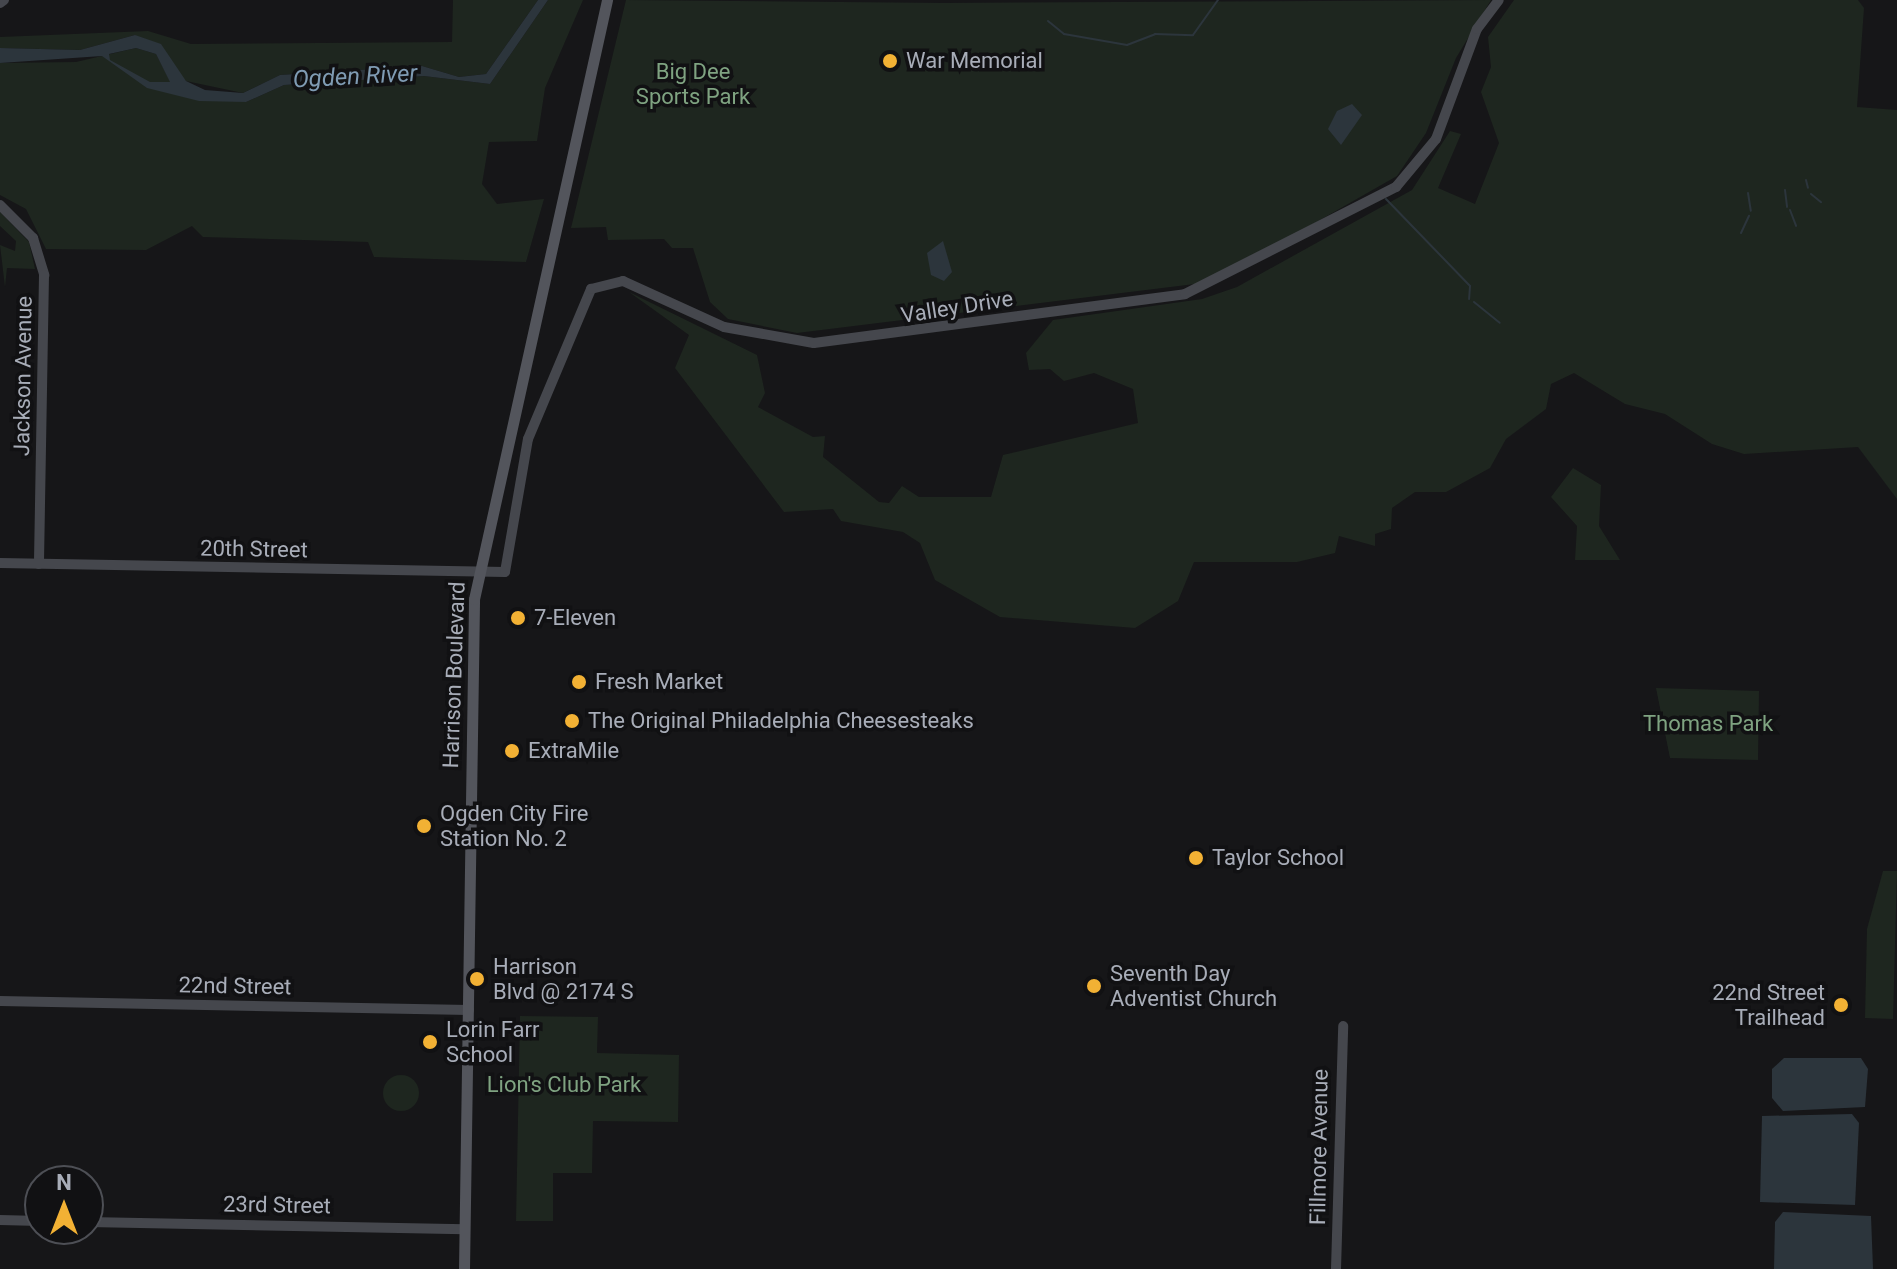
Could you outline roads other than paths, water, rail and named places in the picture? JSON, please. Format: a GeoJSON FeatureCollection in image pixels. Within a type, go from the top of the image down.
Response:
{"type":"FeatureCollection","features":[{"type":"Feature","properties":{"kind":"main road","name":"Harrison Boulevard"},"geometry":{"type":"LineString","coordinates":[[464,1269],[478,573],[607,0]]}},
{"type":"Feature","properties":{"kind":"street","name":"Valley Drive"},"geometry":{"type":"LineString","coordinates":[[507,571],[528,439],[591,289],[623,281],[724,327],[814,343],[1185,294],[1408,176],[1436,139],[1477,29],[1499,0]]}},
{"type":"Feature","properties":{"kind":"street","name":"Jackson Avenue"},"geometry":{"type":"LineString","coordinates":[[0,205],[33,238],[44,275],[39,564]]}},
{"type":"Feature","properties":{"kind":"street","name":"20th Street"},"geometry":{"type":"LineString","coordinates":[[0,563],[478,573],[507,571]]}},
{"type":"Feature","properties":{"kind":"street","name":"22nd Street"},"geometry":{"type":"LineString","coordinates":[[0,1001],[469,1010]]}},
{"type":"Feature","properties":{"kind":"street","name":"Fillmore Avenue"},"geometry":{"type":"LineString","coordinates":[[1336,1269],[1343,1026]]}},
{"type":"Feature","properties":{"kind":"street"},"geometry":{"type":"LineString","coordinates":[[0,1220],[24,1221]]}},
{"type":"Feature","properties":{"kind":"street","name":"23rd Street"},"geometry":{"type":"LineString","coordinates":[[104,1222],[465,1229]]}},
{"type":"Feature","properties":{"kind":"water","name":"Ogden River"},"geometry":{"type":"Polygon","coordinates":[[[538,0],[548,0],[490,84],[424,76],[284,85],[246,102],[199,101],[147,88],[102,56],[0,63],[0,48],[80,50],[135,35],[161,44],[186,81],[205,90],[243,93],[280,75],[422,66],[459,77],[486,74],[538,0]],[[136,48],[109,54],[110,60],[150,82],[170,82],[156,54],[136,48]]]}},
{"type":"Feature","properties":{"kind":"water"},"geometry":{"type":"Polygon","coordinates":[[[1352,104],[1362,115],[1341,145],[1328,129],[1337,111],[1352,104]]]}},
{"type":"Feature","properties":{"kind":"water"},"geometry":{"type":"Polygon","coordinates":[[[943,241],[952,272],[944,281],[931,275],[927,253],[943,241]]]}},
{"type":"Feature","properties":{"kind":"water"},"geometry":{"type":"Polygon","coordinates":[[[1784,1058],[1861,1058],[1868,1069],[1865,1107],[1783,1111],[1772,1098],[1772,1069],[1784,1058]]]}},
{"type":"Feature","properties":{"kind":"water"},"geometry":{"type":"Polygon","coordinates":[[[1852,1114],[1859,1123],[1855,1205],[1760,1202],[1762,1116],[1852,1114]]]}},
{"type":"Feature","properties":{"kind":"water"},"geometry":{"type":"Polygon","coordinates":[[[1783,1212],[1871,1216],[1873,1269],[1774,1269],[1775,1222],[1783,1212]]]}},
{"type":"Feature","properties":{"kind":"waterway"},"geometry":{"type":"LineString","coordinates":[[1048,21],[1064,34],[1127,45],[1155,34],[1193,35],[1218,0]]}},
{"type":"Feature","properties":{"kind":"waterway"},"geometry":{"type":"LineString","coordinates":[[1806,180],[1808,188]]}},
{"type":"Feature","properties":{"kind":"waterway"},"geometry":{"type":"LineString","coordinates":[[1785,190],[1787,207]]}},
{"type":"Feature","properties":{"kind":"waterway"},"geometry":{"type":"LineString","coordinates":[[1748,193],[1751,211]]}},
{"type":"Feature","properties":{"kind":"waterway"},"geometry":{"type":"LineString","coordinates":[[1811,194],[1821,202]]}},
{"type":"Feature","properties":{"kind":"waterway"},"geometry":{"type":"LineString","coordinates":[[1386,199],[1470,286],[1469,299]]}},
{"type":"Feature","properties":{"kind":"waterway"},"geometry":{"type":"LineString","coordinates":[[1790,210],[1796,226]]}},
{"type":"Feature","properties":{"kind":"waterway"},"geometry":{"type":"LineString","coordinates":[[1741,233],[1749,216]]}},
{"type":"Feature","properties":{"kind":"waterway"},"geometry":{"type":"LineString","coordinates":[[1474,302],[1500,323]]}},
{"type":"Feature","properties":{"kind":"place","name":"War Memorial"},"geometry":{"type":"Point","coordinates":[890,61]}},
{"type":"Feature","properties":{"kind":"place","name":"7-Eleven"},"geometry":{"type":"Point","coordinates":[518,618]}},
{"type":"Feature","properties":{"kind":"place","name":"Fresh Market"},"geometry":{"type":"Point","coordinates":[579,682]}},
{"type":"Feature","properties":{"kind":"place","name":"The Original Philadelphia Cheesesteaks"},"geometry":{"type":"Point","coordinates":[572,721]}},
{"type":"Feature","properties":{"kind":"place","name":"ExtraMile"},"geometry":{"type":"Point","coordinates":[512,751]}},
{"type":"Feature","properties":{"kind":"place","name":"Ogden City Fire Station No. 2"},"geometry":{"type":"Point","coordinates":[424,826]}},
{"type":"Feature","properties":{"kind":"place","name":"Taylor School"},"geometry":{"type":"Point","coordinates":[1196,858]}},
{"type":"Feature","properties":{"kind":"place","name":"Harrison Blvd @ 2174 S"},"geometry":{"type":"Point","coordinates":[477,979]}},
{"type":"Feature","properties":{"kind":"place","name":"Seventh Day Adventist Church"},"geometry":{"type":"Point","coordinates":[1094,986]}},
{"type":"Feature","properties":{"kind":"place","name":"22nd Street Trailhead"},"geometry":{"type":"Point","coordinates":[1841,1005]}},
{"type":"Feature","properties":{"kind":"place","name":"Lorin Farr School"},"geometry":{"type":"Point","coordinates":[430,1042]}},
{"type":"Feature","properties":{"kind":"park label","name":"Big Dee Sports Park"},"geometry":{"type":"Point","coordinates":[693,84]}},
{"type":"Feature","properties":{"kind":"park label","name":"Thomas Park"},"geometry":{"type":"Point","coordinates":[1708,724]}},
{"type":"Feature","properties":{"kind":"park label","name":"Lion's Club Park"},"geometry":{"type":"Point","coordinates":[564,1085]}}]}
